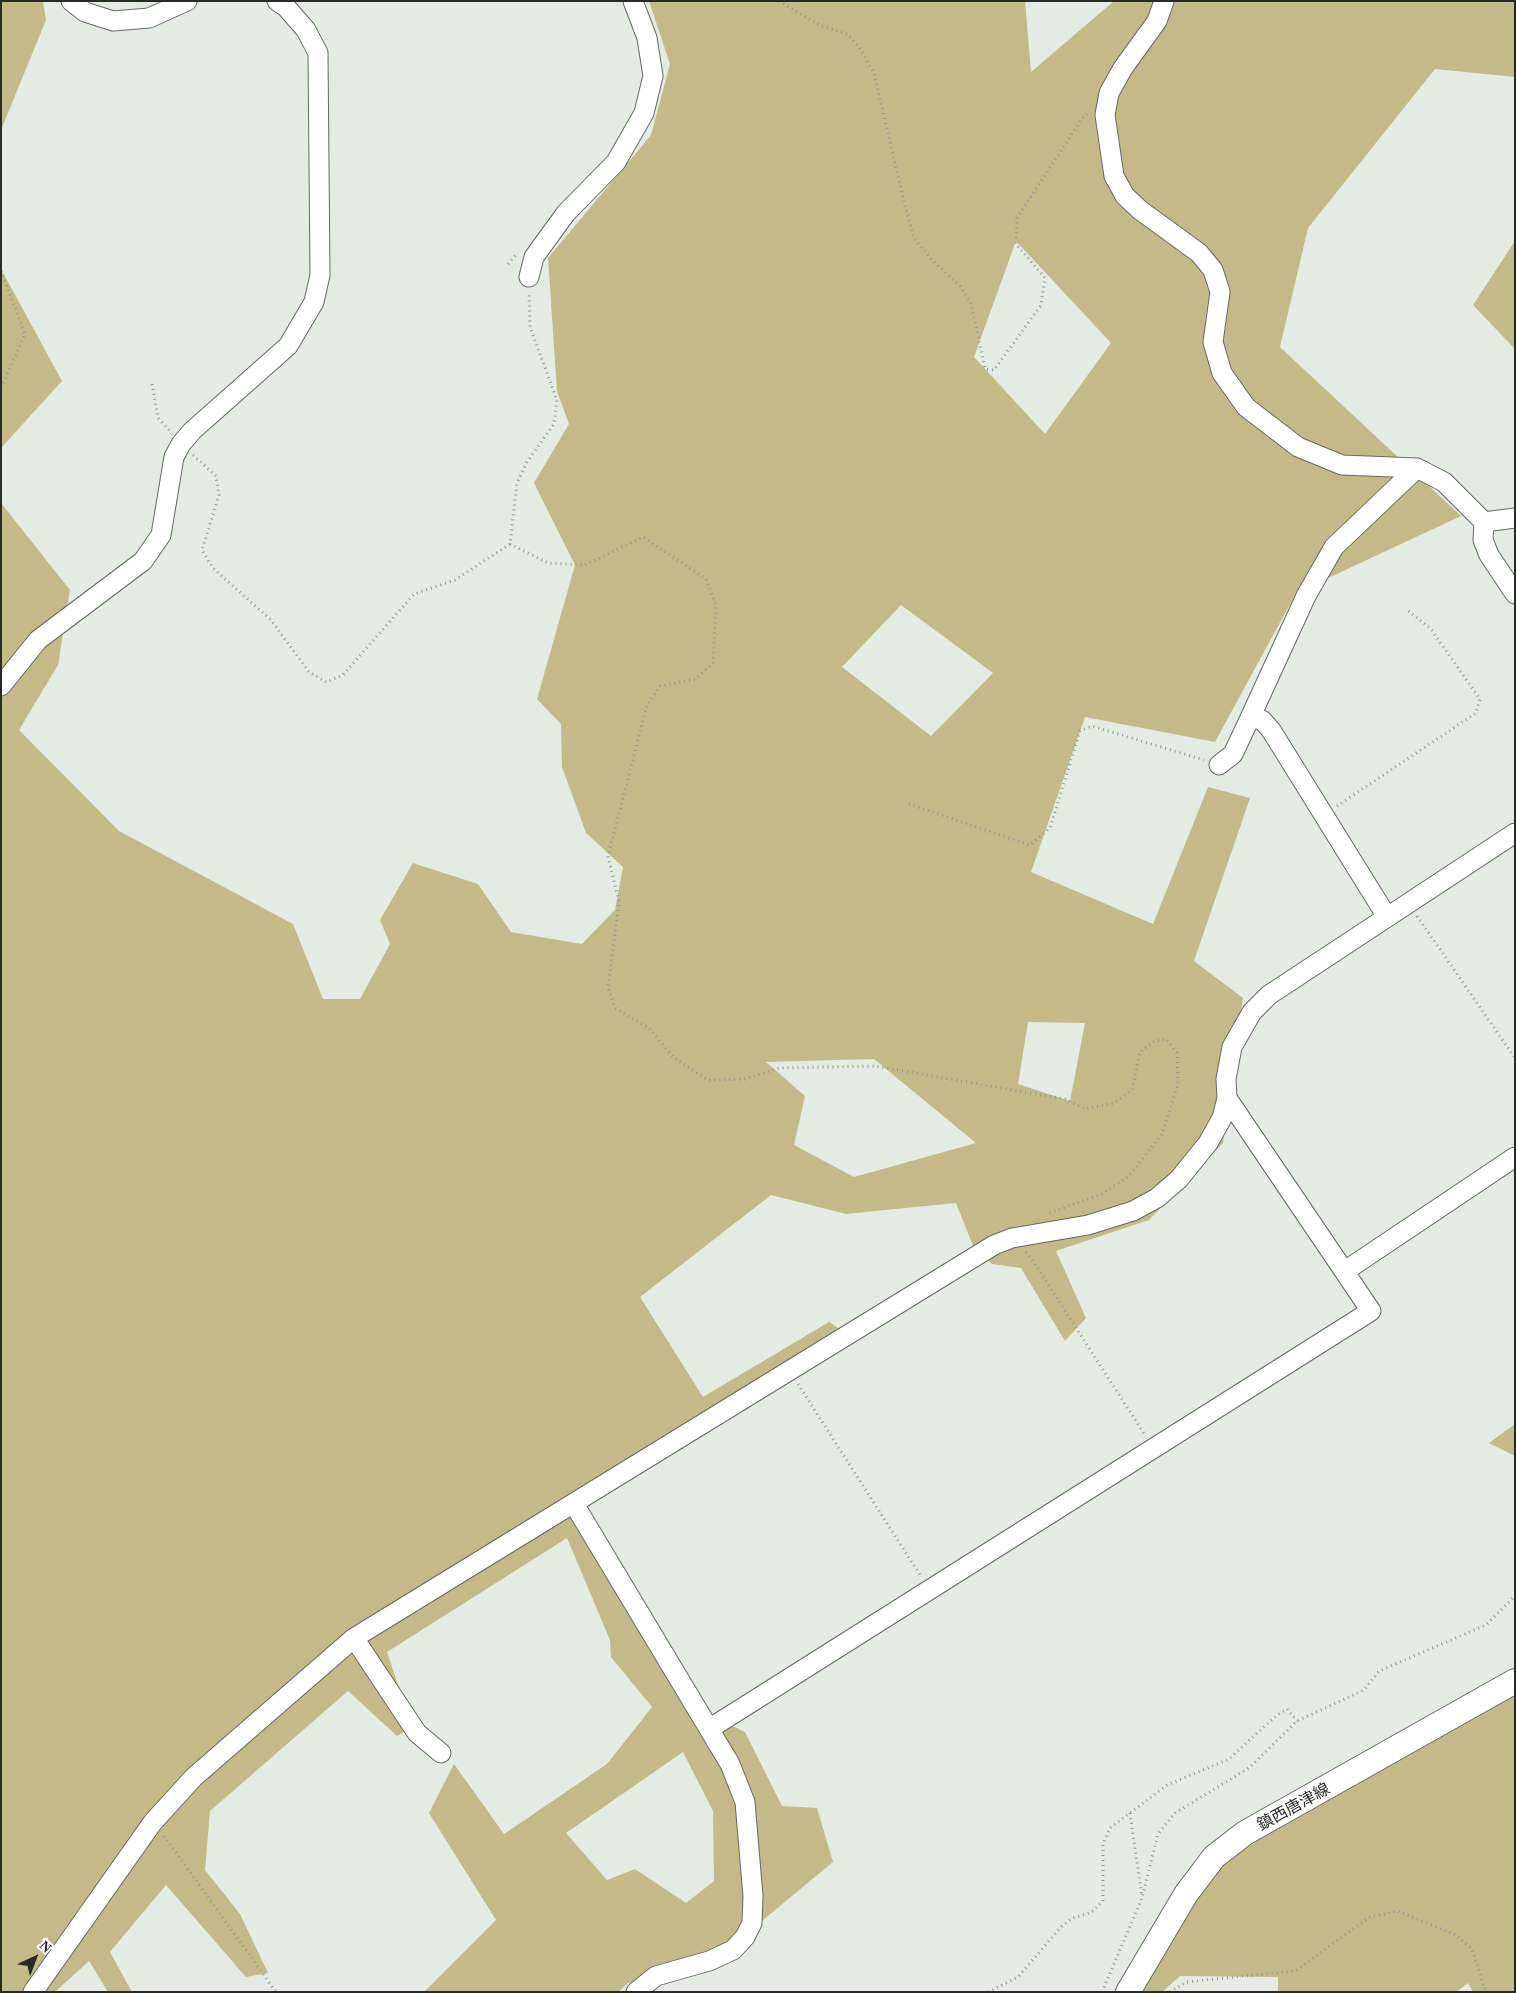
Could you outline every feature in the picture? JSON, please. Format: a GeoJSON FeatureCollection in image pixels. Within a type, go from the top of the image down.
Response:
{"type":"FeatureCollection","features":[{"type":"Feature","properties":{"kind":"main road","name":"鎮西唐津線"},"geometry":{"type":"LineString","coordinates":[[1128,1992],[1186,1894],[1214,1857],[1244,1833],[1515,1681]]}},
{"type":"Feature","properties":{"kind":"street"},"geometry":{"type":"LineString","coordinates":[[71,1],[85,12],[113,21],[150,18],[187,1]]}},
{"type":"Feature","properties":{"kind":"street"},"geometry":{"type":"LineString","coordinates":[[1,686],[38,640],[143,561],[161,535],[174,457],[181,444],[192,431],[288,346],[314,302],[320,275],[317,168],[318,53],[306,30],[286,7],[277,1]]}},
{"type":"Feature","properties":{"kind":"street"},"geometry":{"type":"LineString","coordinates":[[529,277],[534,256],[566,213],[616,162],[644,113],[653,76],[647,38],[633,1]]}},
{"type":"Feature","properties":{"kind":"street"},"geometry":{"type":"LineString","coordinates":[[1164,1],[1157,21],[1123,68],[1109,93],[1105,115],[1114,176],[1125,196],[1140,210],[1199,253],[1213,270],[1220,292],[1213,342],[1222,373],[1246,407],[1298,447],[1342,465],[1416,468],[1444,482],[1484,522],[1483,540],[1489,555],[1515,594]]}},
{"type":"Feature","properties":{"kind":"street"},"geometry":{"type":"LineString","coordinates":[[1219,765],[1233,754],[1306,596],[1334,547],[1416,468]]}},
{"type":"Feature","properties":{"kind":"street"},"geometry":{"type":"LineString","coordinates":[[1484,522],[1515,518]]}},
{"type":"Feature","properties":{"kind":"street"},"geometry":{"type":"LineString","coordinates":[[1250,718],[1262,720],[1271,730],[1387,917]]}},
{"type":"Feature","properties":{"kind":"street"},"geometry":{"type":"LineString","coordinates":[[33,1992],[154,1822],[194,1777],[354,1638],[994,1245],[1012,1238],[1088,1225],[1133,1211],[1157,1198],[1179,1179],[1208,1143],[1222,1118],[1227,1098],[1226,1079],[1232,1047],[1252,1012],[1269,994],[1515,833]]}},
{"type":"Feature","properties":{"kind":"street"},"geometry":{"type":"LineString","coordinates":[[709,1729],[1371,1311],[1346,1271],[1227,1098]]}},
{"type":"Feature","properties":{"kind":"street"},"geometry":{"type":"LineString","coordinates":[[1346,1271],[1515,1157]]}},
{"type":"Feature","properties":{"kind":"street"},"geometry":{"type":"LineString","coordinates":[[574,1504],[730,1764],[745,1802],[754,1896],[752,1923],[745,1937],[732,1950],[709,1961],[656,1976],[636,1992]]}},
{"type":"Feature","properties":{"kind":"street"},"geometry":{"type":"LineString","coordinates":[[354,1638],[418,1733],[441,1753]]}},
{"type":"Feature","properties":{"kind":"path"},"geometry":{"type":"LineString","coordinates":[[779,1],[821,26],[847,34],[859,47],[874,73],[914,238],[932,260],[960,286],[971,303],[985,369],[994,370],[1041,305],[1045,278],[1016,244],[1016,218],[1081,120],[1109,93]]}},
{"type":"Feature","properties":{"kind":"path"},"geometry":{"type":"LineString","coordinates":[[1,271],[25,334],[1,388]]}},
{"type":"Feature","properties":{"kind":"path"},"geometry":{"type":"LineString","coordinates":[[510,544],[517,483],[527,462],[554,424],[556,400],[530,327],[529,277]]}},
{"type":"Feature","properties":{"kind":"path"},"geometry":{"type":"LineString","coordinates":[[152,384],[158,418],[181,444],[216,476],[219,496],[202,550],[212,568],[271,620],[309,672],[326,682],[343,675],[414,594],[455,580],[510,544]]}},
{"type":"Feature","properties":{"kind":"path"},"geometry":{"type":"LineString","coordinates":[[510,544],[548,563],[585,565],[643,537],[706,579],[716,604],[713,663],[696,679],[660,686],[647,705],[608,856],[619,902],[608,987],[615,1008],[649,1028],[674,1058],[708,1080],[745,1079],[779,1068],[875,1066],[1065,1099],[1086,1109],[1114,1103],[1132,1090],[1140,1052],[1154,1040],[1166,1039],[1177,1053],[1178,1084],[1162,1134],[1129,1176],[1102,1194],[1048,1213]]}},
{"type":"Feature","properties":{"kind":"path"},"geometry":{"type":"LineString","coordinates":[[1324,815],[1476,712],[1480,699],[1430,628],[1407,610]]}},
{"type":"Feature","properties":{"kind":"path"},"geometry":{"type":"LineString","coordinates":[[909,804],[1030,845],[1050,828],[1080,731],[1092,726],[1219,765]]}},
{"type":"Feature","properties":{"kind":"path"},"geometry":{"type":"LineString","coordinates":[[1408,903],[1515,1058]]}},
{"type":"Feature","properties":{"kind":"path"},"geometry":{"type":"LineString","coordinates":[[1012,1238],[1033,1261],[1154,1448]]}},
{"type":"Feature","properties":{"kind":"path"},"geometry":{"type":"LineString","coordinates":[[790,1371],[930,1590]]}},
{"type":"Feature","properties":{"kind":"path"},"geometry":{"type":"LineString","coordinates":[[1102,1992],[1142,1898],[1158,1834],[1175,1813],[1248,1768],[1297,1721],[1364,1690],[1379,1671],[1486,1625],[1515,1596]]}},
{"type":"Feature","properties":{"kind":"path"},"geometry":{"type":"LineString","coordinates":[[988,1992],[1018,1977],[1062,1926],[1073,1918],[1092,1912],[1103,1902],[1103,1844],[1110,1828],[1167,1785],[1229,1758],[1276,1716],[1287,1709],[1297,1721]]}},
{"type":"Feature","properties":{"kind":"path"},"geometry":{"type":"LineString","coordinates":[[1130,1813],[1142,1898]]}},
{"type":"Feature","properties":{"kind":"path"},"geometry":{"type":"LineString","coordinates":[[154,1822],[276,1992]]}},
{"type":"Feature","properties":{"kind":"path"},"geometry":{"type":"LineString","coordinates":[[1170,1992],[1186,1982],[1295,1971],[1370,1917],[1396,1911],[1456,1935],[1472,1949],[1486,1992]]}},
{"type":"Feature","properties":{"kind":"shaded area"},"geometry":{"type":"Polygon","coordinates":[[[1,1],[43,1],[46,20],[1,130],[1,1]]]}},
{"type":"Feature","properties":{"kind":"shaded area"},"geometry":{"type":"Polygon","coordinates":[[[649,1],[1025,1],[1031,72],[1114,1],[1515,1],[1515,77],[1435,69],[1308,228],[1280,347],[1461,516],[1296,593],[1215,742],[1085,717],[1031,872],[1153,924],[1208,787],[1250,798],[1194,961],[1243,998],[1223,1143],[1149,1220],[1056,1251],[1086,1318],[1065,1341],[1021,1268],[992,1264],[973,1246],[956,1203],[846,1214],[771,1195],[640,1297],[703,1397],[829,1322],[840,1329],[572,1499],[694,1708],[745,1732],[782,1806],[817,1808],[833,1862],[716,1959],[628,1983],[618,1992],[424,1992],[496,1920],[429,1813],[454,1764],[504,1834],[607,1764],[652,1707],[611,1657],[610,1640],[567,1538],[387,1652],[412,1727],[397,1736],[348,1691],[210,1811],[205,1870],[240,1914],[268,1973],[246,1977],[166,1885],[110,1952],[132,1992],[108,1992],[89,1961],[55,1992],[1,1992],[1,503],[70,590],[58,665],[19,730],[119,831],[293,924],[323,999],[360,999],[390,944],[380,920],[413,863],[478,884],[511,932],[582,944],[615,910],[623,867],[586,833],[562,767],[561,724],[537,699],[575,565],[534,483],[569,424],[557,391],[548,258],[651,135],[670,64],[649,1]],[[1016,241],[974,357],[1045,434],[1111,343],[1016,241]],[[901,605],[842,667],[931,736],[993,673],[901,605]],[[1028,1022],[1018,1084],[1070,1101],[1085,1023],[1028,1022]],[[874,1059],[766,1062],[805,1096],[794,1145],[854,1177],[976,1143],[874,1059]],[[683,1752],[566,1833],[607,1880],[635,1869],[686,1903],[714,1881],[713,1811],[683,1752]]]}},
{"type":"Feature","properties":{"kind":"shaded area"},"geometry":{"type":"Polygon","coordinates":[[[1515,241],[1515,349],[1473,305],[1515,241]]]}},
{"type":"Feature","properties":{"kind":"shaded area"},"geometry":{"type":"Polygon","coordinates":[[[1,269],[62,381],[1,448],[1,269]]]}},
{"type":"Feature","properties":{"kind":"shaded area"},"geometry":{"type":"Polygon","coordinates":[[[1515,1424],[1515,1456],[1489,1443],[1515,1424]]]}},
{"type":"Feature","properties":{"kind":"shaded area"},"geometry":{"type":"Polygon","coordinates":[[[1515,1692],[1515,1992],[1473,1992],[1468,1983],[1456,1992],[1278,1992],[1278,1977],[1180,1976],[1162,1992],[1139,1992],[1210,1875],[1259,1833],[1515,1692]]]}}]}
